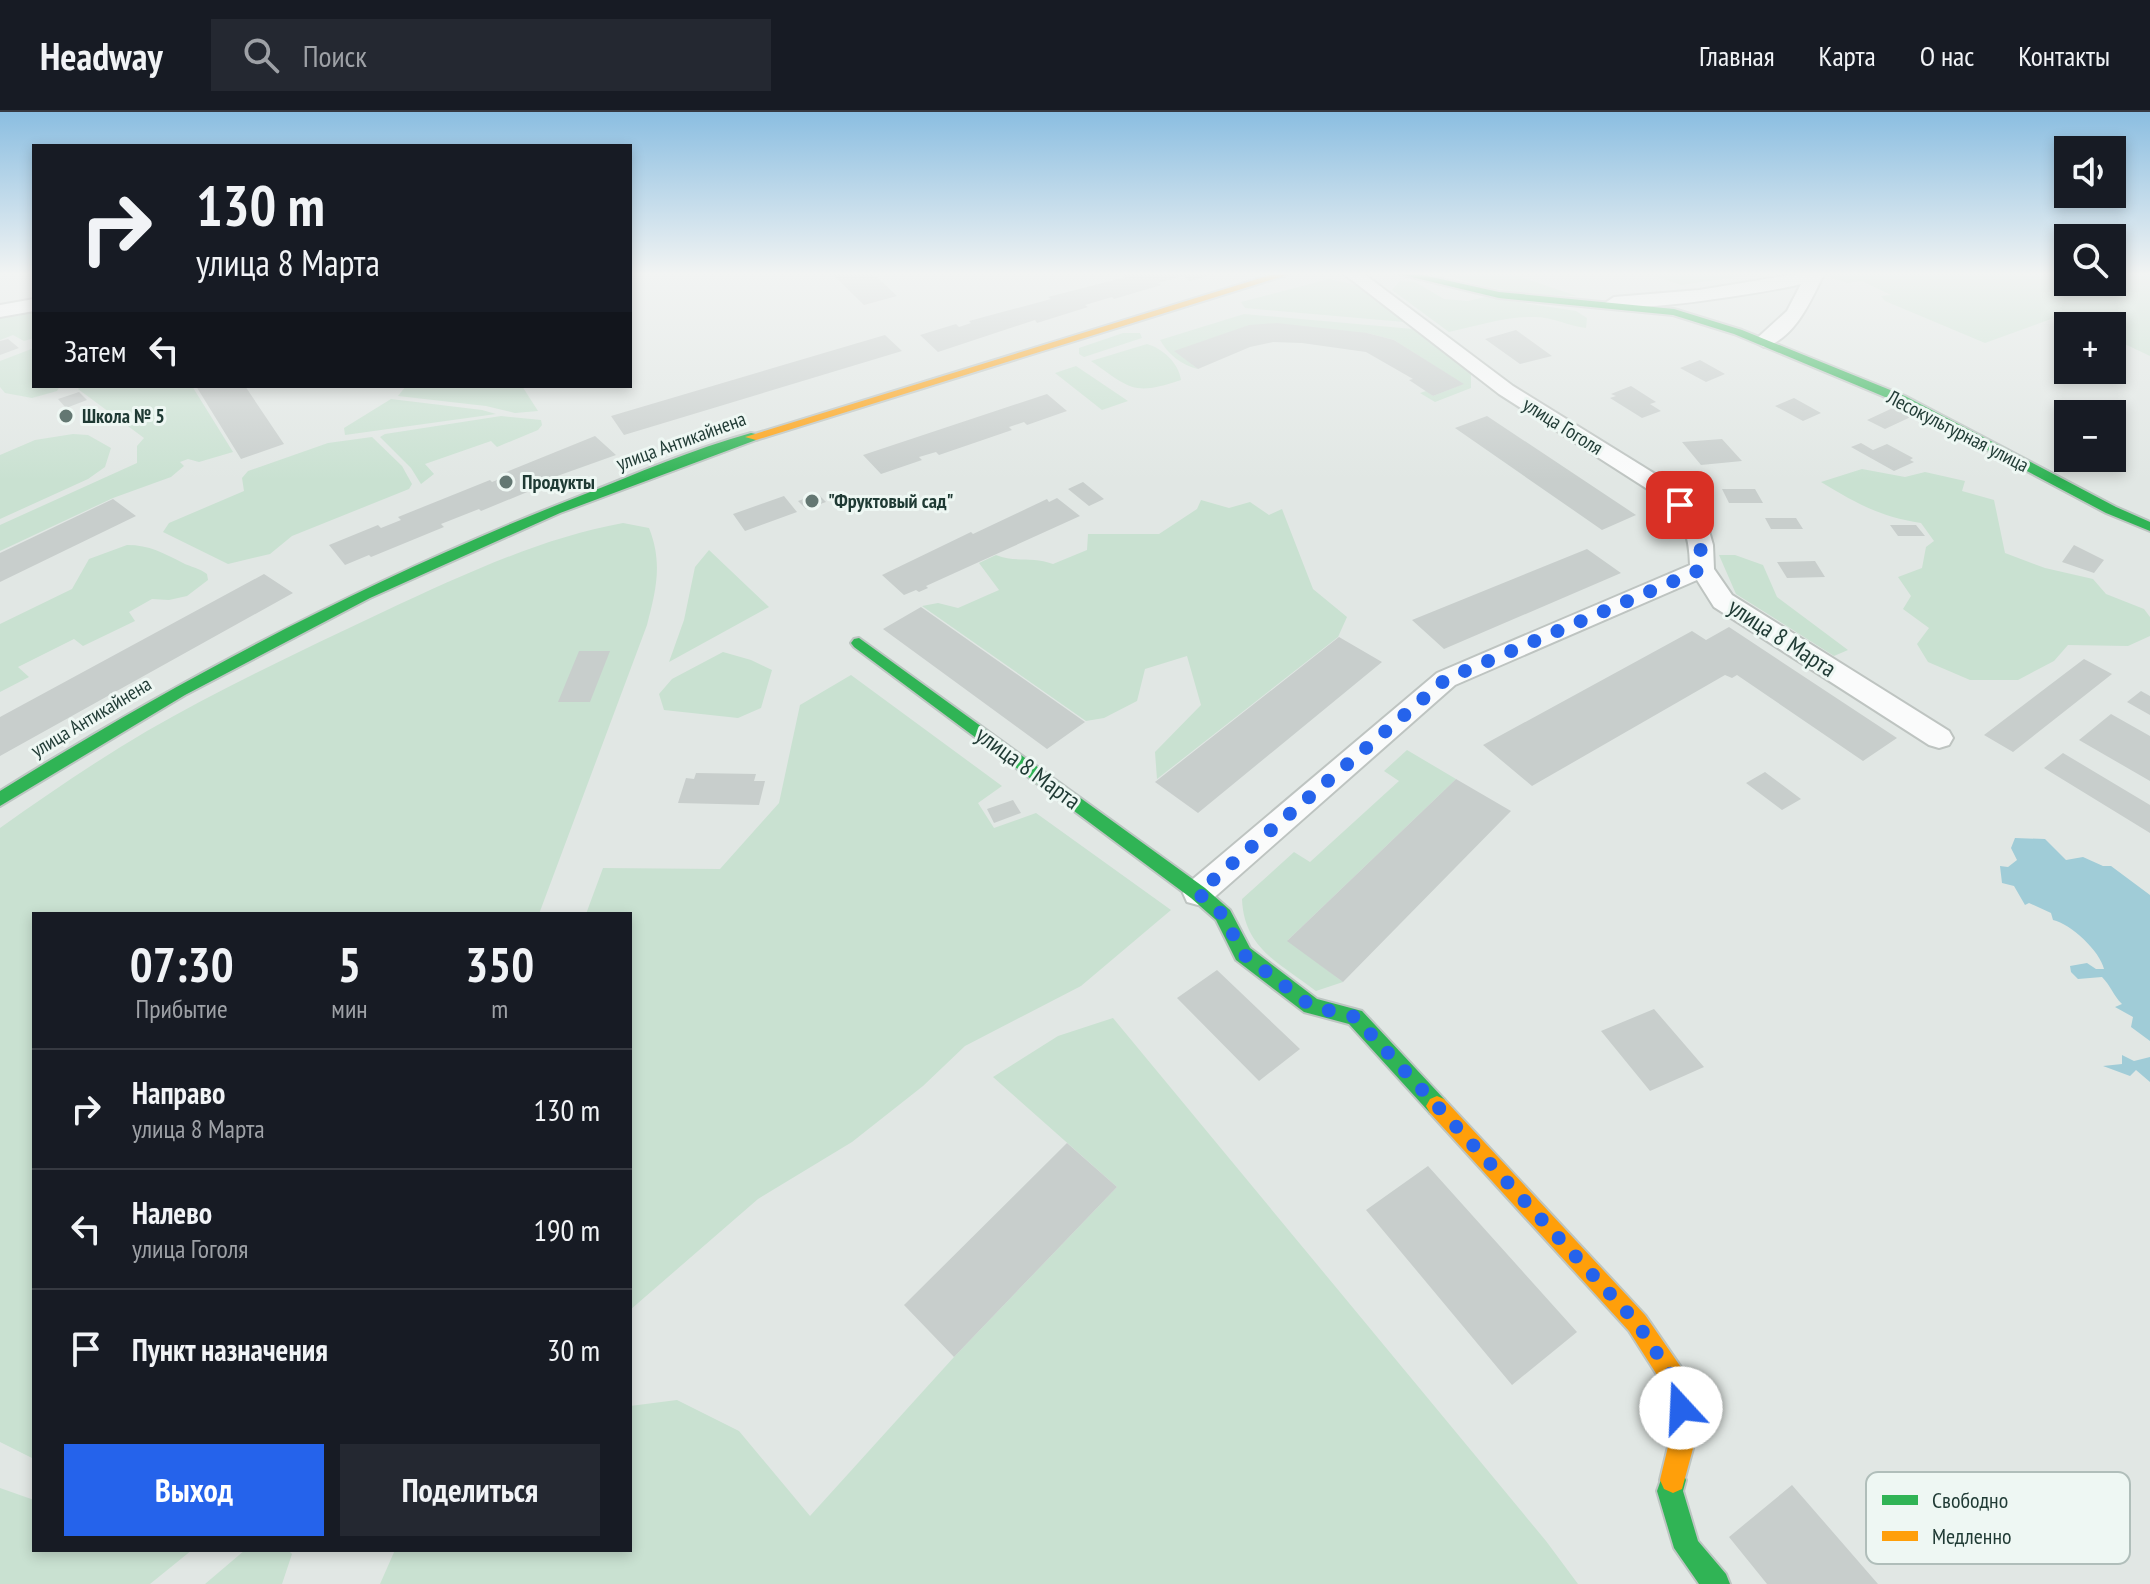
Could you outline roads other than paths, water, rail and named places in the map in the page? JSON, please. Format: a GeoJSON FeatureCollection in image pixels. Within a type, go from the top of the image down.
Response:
{"type":"FeatureCollection","features":[{"type":"Feature","properties":{"kind":"street","name":"улица Антикайнена"},"geometry":{"type":"LineString","coordinates":[[0,799],[147,707],[296,629],[439,562],[706,453],[1060,343]]}},
{"type":"Feature","properties":{"kind":"street","name":"улица Гоголя"},"geometry":{"type":"LineString","coordinates":[[1444,343],[1506,390],[1668,492],[1693,517],[1701,545],[1702,569]]}},
{"type":"Feature","properties":{"kind":"street","name":"Лесокультурная улица"},"geometry":{"type":"LineString","coordinates":[[1768,343],[1901,399],[2111,510],[2150,527]]}},
{"type":"Feature","properties":{"kind":"street","name":"улица 8 Марта"},"geometry":{"type":"LineString","coordinates":[[1702,569],[1723,601],[1939,738]]}},
{"type":"Feature","properties":{"kind":"street"},"geometry":{"type":"LineString","coordinates":[[1198,893],[1446,679],[1702,569]]}},
{"type":"Feature","properties":{"kind":"street","name":"улица 8 Марта"},"geometry":{"type":"LineString","coordinates":[[859,643],[1198,893],[1223,915],[1243,954],[1311,1006],[1355,1017],[1637,1323],[1678,1385],[1685,1430],[1670,1491],[1687,1548],[1716,1584]]}},
{"type":"Feature","properties":{"kind":"water"},"geometry":{"type":"Polygon","coordinates":[[[2015,838],[2045,839],[2066,860],[2083,857],[2103,866],[2111,866],[2150,895],[2150,1041],[2131,1027],[2133,1017],[2115,1007],[2122,1004],[2102,977],[2078,979],[2071,972],[2070,966],[2087,963],[2096,969],[2104,969],[2091,947],[2068,927],[2053,920],[2051,913],[2029,903],[2025,905],[2014,886],[2002,883],[2000,866],[2008,867],[2017,860],[2011,848],[2015,838]]]}},
{"type":"Feature","properties":{"kind":"water"},"geometry":{"type":"Polygon","coordinates":[[[2122,1055],[2134,1061],[2150,1057],[2150,1082],[2136,1070],[2130,1076],[2103,1066],[2122,1064],[2122,1055]]]}},
{"type":"Feature","properties":{"kind":"place","name":"Школа № 5"},"geometry":{"type":"Point","coordinates":[66,416]}},
{"type":"Feature","properties":{"kind":"place","name":"Продукты"},"geometry":{"type":"Point","coordinates":[506,482]}},
{"type":"Feature","properties":{"kind":"place","name":"\"Фруктовый сад\""},"geometry":{"type":"Point","coordinates":[812,501]}}]}
